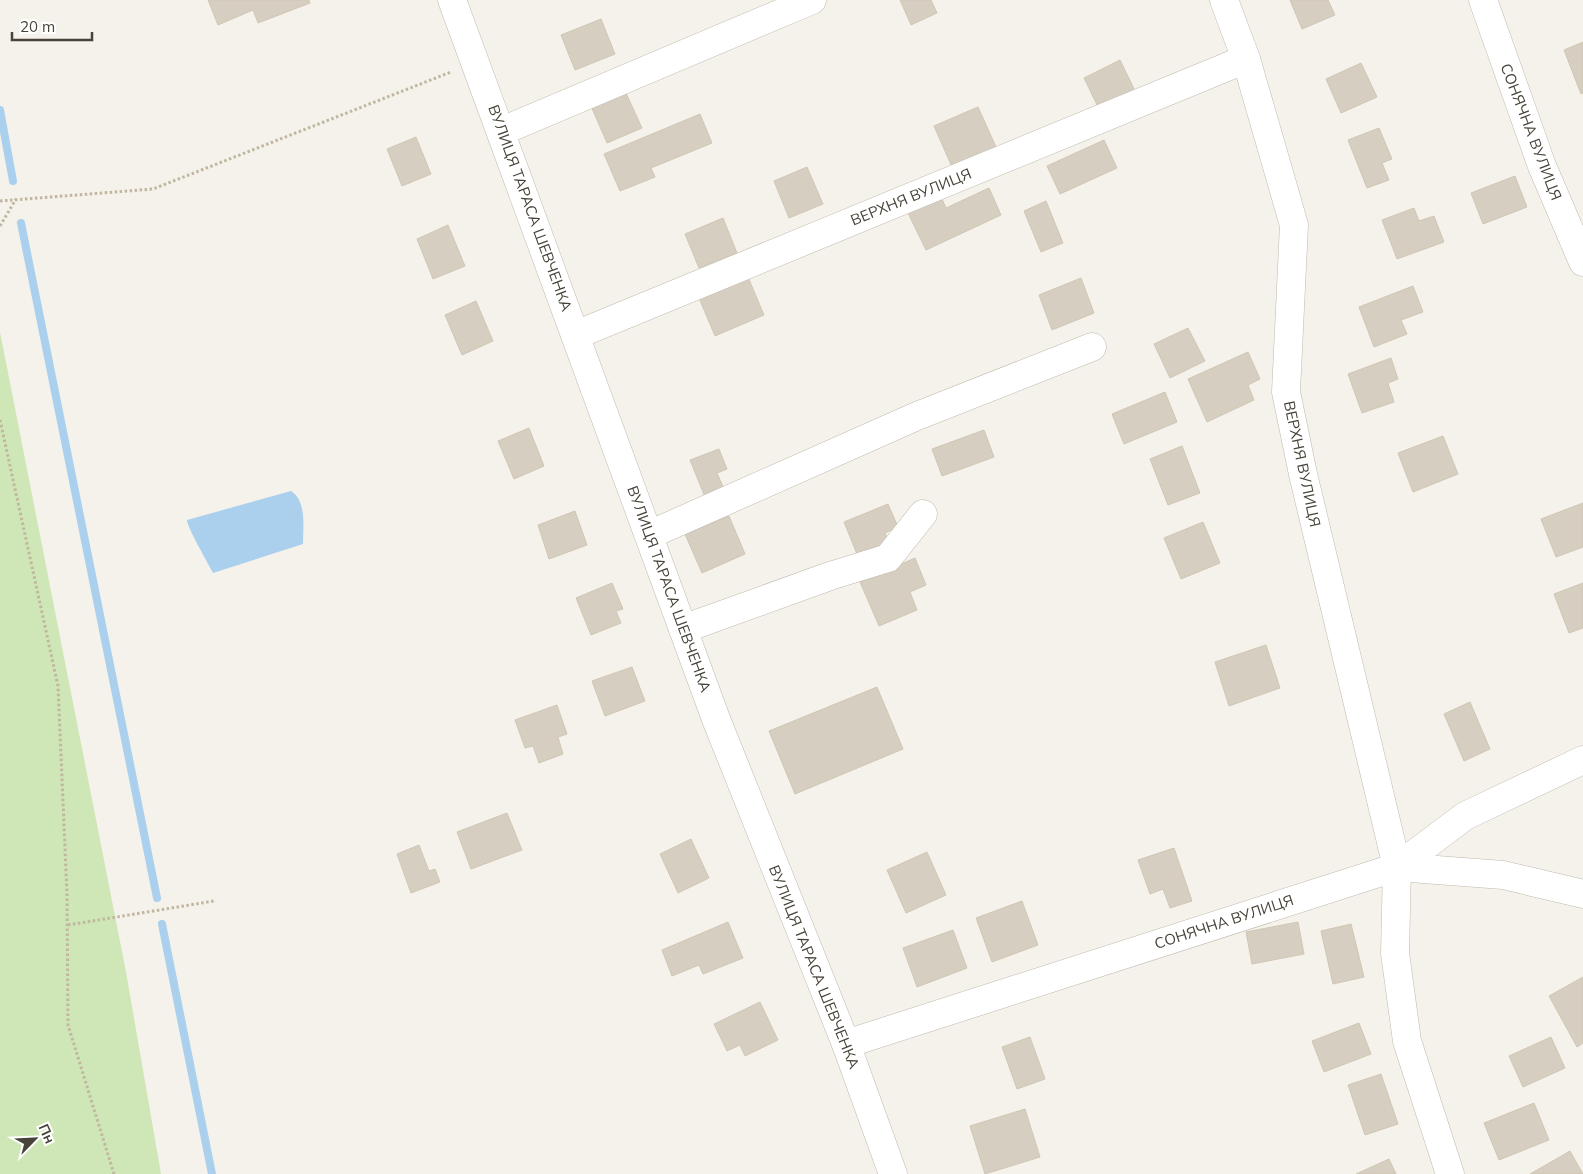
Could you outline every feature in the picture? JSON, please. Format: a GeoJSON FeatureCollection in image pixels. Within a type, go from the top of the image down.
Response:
{"type":"FeatureCollection","features":[{"type":"Feature","properties":{"kind":"street","name":"ВУЛИЦЯ ТАРАСА ШЕВЧЕНКА"},"geometry":{"type":"LineString","coordinates":[[452,0],[502,131],[716,720],[846,1044],[894,1174]]}},
{"type":"Feature","properties":{"kind":"street"},"geometry":{"type":"LineString","coordinates":[[502,131],[812,0]]}},
{"type":"Feature","properties":{"kind":"street","name":"ВЕРХНЯ ВУЛИЦЯ"},"geometry":{"type":"LineString","coordinates":[[1224,0],[1246,58],[1294,224],[1286,392],[1305,483],[1397,867],[1395,953],[1407,1041],[1450,1174]]}},
{"type":"Feature","properties":{"kind":"street","name":"СОНЯЧНА ВУЛИЦЯ"},"geometry":{"type":"LineString","coordinates":[[1483,0],[1542,166],[1583,262]]}},
{"type":"Feature","properties":{"kind":"street","name":"ВЕРХНЯ ВУЛИЦЯ"},"geometry":{"type":"LineString","coordinates":[[576,335],[1246,58]]}},
{"type":"Feature","properties":{"kind":"street"},"geometry":{"type":"LineString","coordinates":[[649,535],[917,416],[1092,347]]}},
{"type":"Feature","properties":{"kind":"street"},"geometry":{"type":"LineString","coordinates":[[683,629],[830,576],[888,558],[923,514]]}},
{"type":"Feature","properties":{"kind":"street","name":"СОНЯЧНА ВУЛИЦЯ"},"geometry":{"type":"LineString","coordinates":[[846,1044],[1397,867],[1465,816],[1583,760]]}},
{"type":"Feature","properties":{"kind":"street"},"geometry":{"type":"LineString","coordinates":[[1397,867],[1503,875],[1583,894]]}},
{"type":"Feature","properties":{"kind":"path"},"geometry":{"type":"LineString","coordinates":[[0,201],[153,189],[475,63]]}},
{"type":"Feature","properties":{"kind":"path"},"geometry":{"type":"LineString","coordinates":[[0,226],[16,199]]}},
{"type":"Feature","properties":{"kind":"path"},"geometry":{"type":"LineString","coordinates":[[0,420],[58,686],[68,926],[68,1025],[114,1174]]}},
{"type":"Feature","properties":{"kind":"path"},"geometry":{"type":"LineString","coordinates":[[68,926],[214,901]]}},
{"type":"Feature","properties":{"kind":"green space"},"geometry":{"type":"Polygon","coordinates":[[[0,332],[126,972],[161,1174],[0,1174],[0,332]]]}},
{"type":"Feature","properties":{"kind":"water"},"geometry":{"type":"Polygon","coordinates":[[[291,491],[300,501],[302,508],[303,544],[213,573],[187,520],[291,491]]]}},
{"type":"Feature","properties":{"kind":"building"},"geometry":{"type":"Polygon","coordinates":[[[208,0],[309,0],[310,3],[258,23],[253,10],[218,25],[208,0]]]}},
{"type":"Feature","properties":{"kind":"building"},"geometry":{"type":"Polygon","coordinates":[[[900,0],[931,0],[937,13],[911,25],[900,0]]]}},
{"type":"Feature","properties":{"kind":"building"},"geometry":{"type":"Polygon","coordinates":[[[1290,0],[1328,0],[1335,15],[1302,29],[1290,0]]]}},
{"type":"Feature","properties":{"kind":"building"},"geometry":{"type":"Polygon","coordinates":[[[601,19],[615,54],[575,70],[561,35],[601,19]]]}},
{"type":"Feature","properties":{"kind":"building"},"geometry":{"type":"Polygon","coordinates":[[[1583,42],[1583,93],[1581,94],[1564,50],[1583,42]]]}},
{"type":"Feature","properties":{"kind":"building"},"geometry":{"type":"Polygon","coordinates":[[[1120,60],[1137,95],[1101,113],[1084,78],[1120,60]]]}},
{"type":"Feature","properties":{"kind":"building"},"geometry":{"type":"Polygon","coordinates":[[[1361,63],[1377,97],[1341,113],[1326,79],[1361,63]]]}},
{"type":"Feature","properties":{"kind":"building"},"geometry":{"type":"Polygon","coordinates":[[[625,91],[642,128],[607,143],[591,106],[625,91]]]}},
{"type":"Feature","properties":{"kind":"building"},"geometry":{"type":"Polygon","coordinates":[[[978,107],[996,147],[952,167],[934,126],[978,107]]]}},
{"type":"Feature","properties":{"kind":"building"},"geometry":{"type":"Polygon","coordinates":[[[700,114],[712,143],[651,168],[655,177],[620,191],[604,154],[700,114]]]}},
{"type":"Feature","properties":{"kind":"building"},"geometry":{"type":"Polygon","coordinates":[[[1379,128],[1392,159],[1382,163],[1389,180],[1367,188],[1348,140],[1379,128]]]}},
{"type":"Feature","properties":{"kind":"building"},"geometry":{"type":"Polygon","coordinates":[[[416,137],[431,174],[402,186],[387,149],[416,137]]]}},
{"type":"Feature","properties":{"kind":"building"},"geometry":{"type":"Polygon","coordinates":[[[1104,140],[1117,168],[1060,194],[1047,166],[1104,140]]]}},
{"type":"Feature","properties":{"kind":"building"},"geometry":{"type":"Polygon","coordinates":[[[807,167],[823,204],[789,218],[774,181],[807,167]]]}},
{"type":"Feature","properties":{"kind":"building"},"geometry":{"type":"Polygon","coordinates":[[[1515,176],[1527,207],[1483,224],[1471,193],[1515,176]]]}},
{"type":"Feature","properties":{"kind":"building"},"geometry":{"type":"Polygon","coordinates":[[[989,188],[1001,215],[926,250],[908,213],[941,197],[946,208],[989,188]]]}},
{"type":"Feature","properties":{"kind":"building"},"geometry":{"type":"Polygon","coordinates":[[[1046,201],[1063,243],[1041,252],[1024,211],[1046,201]]]}},
{"type":"Feature","properties":{"kind":"building"},"geometry":{"type":"Polygon","coordinates":[[[1414,208],[1419,221],[1434,216],[1444,242],[1397,259],[1382,220],[1414,208]]]}},
{"type":"Feature","properties":{"kind":"building"},"geometry":{"type":"Polygon","coordinates":[[[723,218],[737,253],[699,268],[685,234],[723,218]]]}},
{"type":"Feature","properties":{"kind":"building"},"geometry":{"type":"Polygon","coordinates":[[[448,225],[465,266],[433,279],[417,239],[448,225]]]}},
{"type":"Feature","properties":{"kind":"building"},"geometry":{"type":"Polygon","coordinates":[[[748,277],[764,315],[715,336],[699,298],[748,277]]]}},
{"type":"Feature","properties":{"kind":"building"},"geometry":{"type":"Polygon","coordinates":[[[1081,278],[1094,313],[1052,330],[1039,295],[1081,278]]]}},
{"type":"Feature","properties":{"kind":"building"},"geometry":{"type":"Polygon","coordinates":[[[1413,286],[1423,312],[1401,320],[1407,334],[1374,347],[1359,307],[1413,286]]]}},
{"type":"Feature","properties":{"kind":"building"},"geometry":{"type":"Polygon","coordinates":[[[476,301],[493,341],[462,355],[445,315],[476,301]]]}},
{"type":"Feature","properties":{"kind":"building"},"geometry":{"type":"Polygon","coordinates":[[[1188,328],[1205,361],[1170,378],[1154,344],[1188,328]]]}},
{"type":"Feature","properties":{"kind":"building"},"geometry":{"type":"Polygon","coordinates":[[[1248,352],[1260,379],[1248,385],[1254,400],[1207,422],[1188,379],[1248,352]]]}},
{"type":"Feature","properties":{"kind":"building"},"geometry":{"type":"Polygon","coordinates":[[[1391,358],[1398,379],[1388,383],[1394,402],[1362,413],[1348,374],[1391,358]]]}},
{"type":"Feature","properties":{"kind":"building"},"geometry":{"type":"Polygon","coordinates":[[[1165,392],[1177,422],[1124,444],[1112,414],[1165,392]]]}},
{"type":"Feature","properties":{"kind":"building"},"geometry":{"type":"Polygon","coordinates":[[[529,428],[544,466],[514,479],[498,441],[529,428]]]}},
{"type":"Feature","properties":{"kind":"building"},"geometry":{"type":"Polygon","coordinates":[[[984,430],[994,457],[942,476],[932,449],[984,430]]]}},
{"type":"Feature","properties":{"kind":"building"},"geometry":{"type":"Polygon","coordinates":[[[1443,436],[1458,474],[1413,492],[1398,453],[1443,436]]]}},
{"type":"Feature","properties":{"kind":"building"},"geometry":{"type":"Polygon","coordinates":[[[1182,446],[1200,493],[1168,505],[1150,459],[1182,446]]]}},
{"type":"Feature","properties":{"kind":"building"},"geometry":{"type":"Polygon","coordinates":[[[719,449],[727,469],[717,473],[724,489],[705,497],[690,460],[719,449]]]}},
{"type":"Feature","properties":{"kind":"building"},"geometry":{"type":"Polygon","coordinates":[[[1583,503],[1583,547],[1556,557],[1541,519],[1583,503]]]}},
{"type":"Feature","properties":{"kind":"building"},"geometry":{"type":"Polygon","coordinates":[[[888,504],[898,527],[885,533],[891,546],[859,559],[844,522],[888,504]]]}},
{"type":"Feature","properties":{"kind":"building"},"geometry":{"type":"Polygon","coordinates":[[[575,511],[587,545],[549,559],[538,525],[575,511]]]}},
{"type":"Feature","properties":{"kind":"building"},"geometry":{"type":"Polygon","coordinates":[[[729,516],[745,554],[702,573],[685,534],[729,516]]]}},
{"type":"Feature","properties":{"kind":"building"},"geometry":{"type":"Polygon","coordinates":[[[1203,522],[1220,563],[1181,579],[1164,538],[1203,522]]]}},
{"type":"Feature","properties":{"kind":"building"},"geometry":{"type":"Polygon","coordinates":[[[915,558],[926,585],[910,592],[917,610],[879,626],[860,582],[915,558]]]}},
{"type":"Feature","properties":{"kind":"building"},"geometry":{"type":"Polygon","coordinates":[[[612,583],[623,609],[616,611],[621,623],[591,635],[576,598],[612,583]]]}},
{"type":"Feature","properties":{"kind":"building"},"geometry":{"type":"Polygon","coordinates":[[[1583,583],[1583,628],[1569,633],[1554,594],[1583,583]]]}},
{"type":"Feature","properties":{"kind":"building"},"geometry":{"type":"Polygon","coordinates":[[[1266,645],[1280,688],[1229,706],[1215,662],[1266,645]]]}},
{"type":"Feature","properties":{"kind":"building"},"geometry":{"type":"Polygon","coordinates":[[[632,667],[645,701],[605,716],[592,681],[632,667]]]}},
{"type":"Feature","properties":{"kind":"building"},"geometry":{"type":"Polygon","coordinates":[[[877,687],[903,749],[795,794],[769,731],[877,687]]]}},
{"type":"Feature","properties":{"kind":"building"},"geometry":{"type":"Polygon","coordinates":[[[1470,702],[1490,749],[1464,761],[1444,714],[1470,702]]]}},
{"type":"Feature","properties":{"kind":"building"},"geometry":{"type":"Polygon","coordinates":[[[557,705],[567,734],[558,737],[563,754],[539,763],[533,746],[525,748],[515,720],[557,705]]]}},
{"type":"Feature","properties":{"kind":"building"},"geometry":{"type":"Polygon","coordinates":[[[507,813],[522,850],[471,869],[457,832],[507,813]]]}},
{"type":"Feature","properties":{"kind":"building"},"geometry":{"type":"Polygon","coordinates":[[[691,839],[709,878],[678,893],[660,854],[691,839]]]}},
{"type":"Feature","properties":{"kind":"building"},"geometry":{"type":"Polygon","coordinates":[[[419,845],[429,871],[435,869],[440,882],[411,893],[397,854],[419,845]]]}},
{"type":"Feature","properties":{"kind":"building"},"geometry":{"type":"Polygon","coordinates":[[[1174,848],[1192,901],[1170,908],[1163,889],[1150,894],[1138,860],[1174,848]]]}},
{"type":"Feature","properties":{"kind":"building"},"geometry":{"type":"Polygon","coordinates":[[[927,852],[946,895],[906,913],[887,870],[927,852]]]}},
{"type":"Feature","properties":{"kind":"building"},"geometry":{"type":"Polygon","coordinates":[[[1022,901],[1038,945],[992,962],[976,918],[1022,901]]]}},
{"type":"Feature","properties":{"kind":"building"},"geometry":{"type":"Polygon","coordinates":[[[728,922],[743,958],[703,974],[699,965],[672,976],[662,950],[728,922]]]}},
{"type":"Feature","properties":{"kind":"building"},"geometry":{"type":"Polygon","coordinates":[[[1298,922],[1304,954],[1252,964],[1246,932],[1298,922]]]}},
{"type":"Feature","properties":{"kind":"building"},"geometry":{"type":"Polygon","coordinates":[[[1351,924],[1364,977],[1333,984],[1321,931],[1351,924]]]}},
{"type":"Feature","properties":{"kind":"building"},"geometry":{"type":"Polygon","coordinates":[[[953,930],[967,968],[917,987],[903,948],[953,930]]]}},
{"type":"Feature","properties":{"kind":"building"},"geometry":{"type":"Polygon","coordinates":[[[1583,977],[1583,1043],[1577,1047],[1549,996],[1583,977]]]}},
{"type":"Feature","properties":{"kind":"building"},"geometry":{"type":"Polygon","coordinates":[[[760,1002],[778,1040],[745,1056],[740,1045],[727,1051],[714,1024],[760,1002]]]}},
{"type":"Feature","properties":{"kind":"building"},"geometry":{"type":"Polygon","coordinates":[[[1359,1023],[1371,1054],[1324,1072],[1312,1041],[1359,1023]]]}},
{"type":"Feature","properties":{"kind":"building"},"geometry":{"type":"Polygon","coordinates":[[[1030,1037],[1045,1079],[1017,1089],[1002,1047],[1030,1037]]]}},
{"type":"Feature","properties":{"kind":"building"},"geometry":{"type":"Polygon","coordinates":[[[1551,1037],[1565,1068],[1523,1087],[1509,1056],[1551,1037]]]}},
{"type":"Feature","properties":{"kind":"building"},"geometry":{"type":"Polygon","coordinates":[[[1381,1074],[1398,1124],[1365,1135],[1348,1085],[1381,1074]]]}},
{"type":"Feature","properties":{"kind":"building"},"geometry":{"type":"Polygon","coordinates":[[[1534,1103],[1549,1140],[1499,1160],[1484,1123],[1534,1103]]]}},
{"type":"Feature","properties":{"kind":"building"},"geometry":{"type":"Polygon","coordinates":[[[1025,1109],[1040,1157],[985,1174],[970,1126],[1025,1109]]]}},
{"type":"Feature","properties":{"kind":"building"},"geometry":{"type":"Polygon","coordinates":[[[1570,1151],[1583,1174],[1530,1174],[1570,1151]]]}},
{"type":"Feature","properties":{"kind":"building"},"geometry":{"type":"Polygon","coordinates":[[[1389,1159],[1396,1174],[1356,1174],[1389,1159]]]}},
{"type":"Feature","properties":{"kind":"waterway"},"geometry":{"type":"LineString","coordinates":[[0,110],[13,181]]}},
{"type":"Feature","properties":{"kind":"waterway"},"geometry":{"type":"LineString","coordinates":[[21,223],[157,898]]}},
{"type":"Feature","properties":{"kind":"waterway"},"geometry":{"type":"LineString","coordinates":[[162,924],[212,1174]]}}]}
